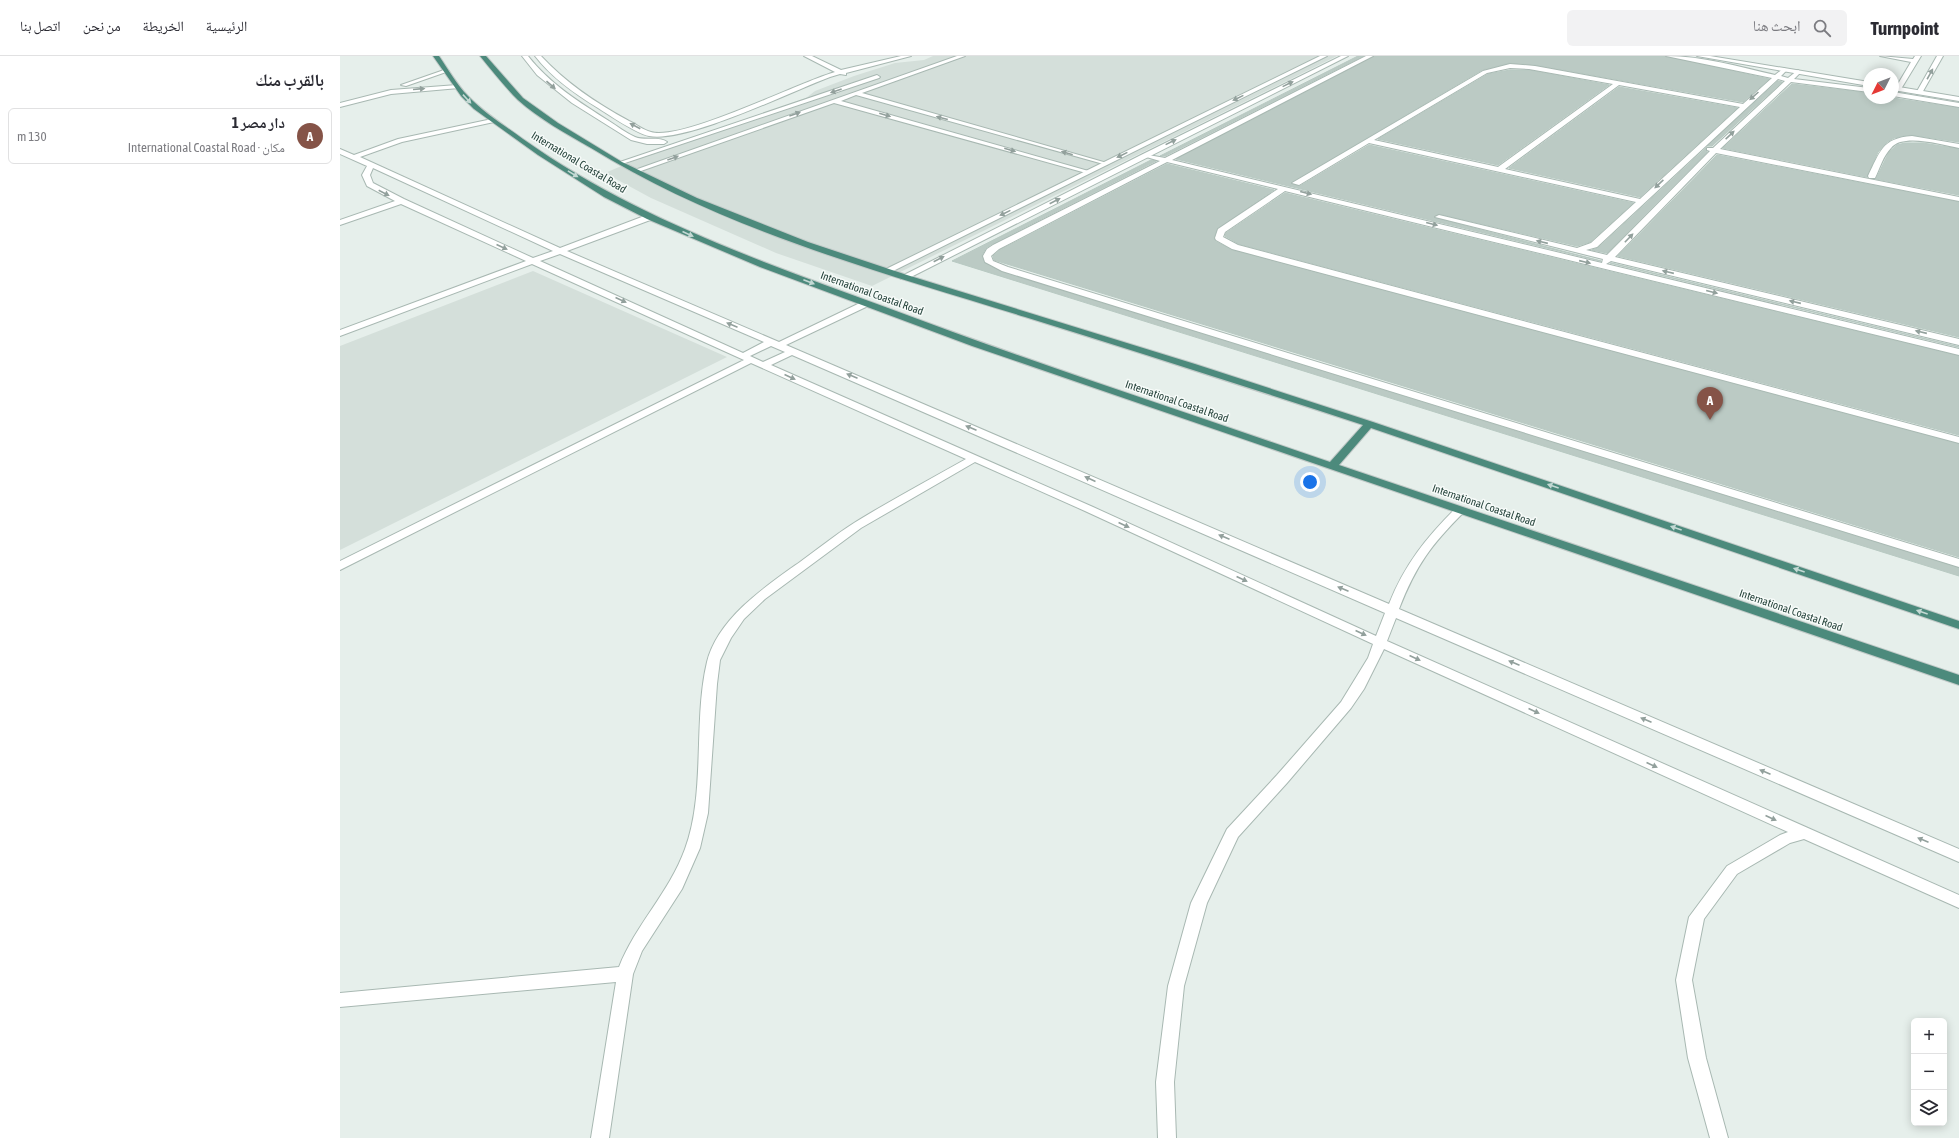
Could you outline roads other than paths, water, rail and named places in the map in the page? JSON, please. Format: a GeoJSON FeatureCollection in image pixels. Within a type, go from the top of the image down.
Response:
{"type":"FeatureCollection","features":[{"type":"Feature","properties":{"kind":"highway","name":"International Coastal Road"},"geometry":{"type":"LineString","coordinates":[[436,56],[457,87],[476,108],[492,121],[572,174],[607,195],[650,216],[763,265],[975,344],[1331,467],[1959,680]]}},
{"type":"Feature","properties":{"kind":"highway","name":"International Coastal Road"},"geometry":{"type":"LineString","coordinates":[[483,56],[521,99],[556,124],[620,163],[694,200],[805,244],[904,277],[1192,366],[1369,424],[1959,625]]}},
{"type":"Feature","properties":{"kind":"highway"},"geometry":{"type":"LineString","coordinates":[[1331,467],[1369,424]]}},
{"type":"Feature","properties":{"kind":"street"},"geometry":{"type":"LineString","coordinates":[[525,56],[539,74],[574,102],[633,139],[639,141],[679,138],[746,114],[830,81],[843,73],[908,56]]}},
{"type":"Feature","properties":{"kind":"street"},"geometry":{"type":"LineString","coordinates":[[538,56],[556,75],[586,99],[657,139]]}},
{"type":"Feature","properties":{"kind":"street"},"geometry":{"type":"LineString","coordinates":[[807,56],[861,82]]}},
{"type":"Feature","properties":{"kind":"street"},"geometry":{"type":"LineString","coordinates":[[636,171],[962,56]]}},
{"type":"Feature","properties":{"kind":"street"},"geometry":{"type":"LineString","coordinates":[[886,271],[1324,56]]}},
{"type":"Feature","properties":{"kind":"street"},"geometry":{"type":"LineString","coordinates":[[904,277],[1145,154],[1345,56]]}},
{"type":"Feature","properties":{"kind":"street"},"geometry":{"type":"LineString","coordinates":[[1370,56],[996,247],[990,251],[987,256],[989,262],[1005,269],[1959,563]]}},
{"type":"Feature","properties":{"kind":"street"},"geometry":{"type":"LineString","coordinates":[[1669,56],[1734,67],[1789,80],[1863,89]]}},
{"type":"Feature","properties":{"kind":"street"},"geometry":{"type":"LineString","coordinates":[[1700,56],[1863,83]]}},
{"type":"Feature","properties":{"kind":"street"},"geometry":{"type":"LineString","coordinates":[[1882,56],[1917,59]]}},
{"type":"Feature","properties":{"kind":"street"},"geometry":{"type":"LineString","coordinates":[[1920,92],[1940,56]]}},
{"type":"Feature","properties":{"kind":"street"},"geometry":{"type":"LineString","coordinates":[[1899,84],[1917,59]]}},
{"type":"Feature","properties":{"kind":"street"},"geometry":{"type":"LineString","coordinates":[[842,64],[872,79]]}},
{"type":"Feature","properties":{"kind":"street"},"geometry":{"type":"LineString","coordinates":[[1296,183],[1494,68],[1526,66],[1743,106]]}},
{"type":"Feature","properties":{"kind":"street"},"geometry":{"type":"LineString","coordinates":[[906,67],[920,70]]}},
{"type":"Feature","properties":{"kind":"street"},"geometry":{"type":"LineString","coordinates":[[340,100],[410,83],[446,70]]}},
{"type":"Feature","properties":{"kind":"street"},"geometry":{"type":"LineString","coordinates":[[1567,257],[1571,252],[1594,245],[1743,106],[1784,70]]}},
{"type":"Feature","properties":{"kind":"street"},"geometry":{"type":"LineString","coordinates":[[1602,266],[1716,148],[1798,72]]}},
{"type":"Feature","properties":{"kind":"street"},"geometry":{"type":"LineString","coordinates":[[620,163],[886,74]]}},
{"type":"Feature","properties":{"kind":"street"},"geometry":{"type":"LineString","coordinates":[[1499,170],[1618,83]]}},
{"type":"Feature","properties":{"kind":"street"},"geometry":{"type":"LineString","coordinates":[[340,105],[391,92],[457,87]]}},
{"type":"Feature","properties":{"kind":"street"},"geometry":{"type":"LineString","coordinates":[[1899,88],[1959,99]]}},
{"type":"Feature","properties":{"kind":"street"},"geometry":{"type":"LineString","coordinates":[[855,93],[1105,164]]}},
{"type":"Feature","properties":{"kind":"street"},"geometry":{"type":"LineString","coordinates":[[1899,95],[1959,105]]}},
{"type":"Feature","properties":{"kind":"street"},"geometry":{"type":"LineString","coordinates":[[807,101],[820,105]]}},
{"type":"Feature","properties":{"kind":"street"},"geometry":{"type":"LineString","coordinates":[[834,101],[1088,172]]}},
{"type":"Feature","properties":{"kind":"street"},"geometry":{"type":"LineString","coordinates":[[355,157],[400,140],[492,121]]}},
{"type":"Feature","properties":{"kind":"street"},"geometry":{"type":"LineString","coordinates":[[1872,176],[1888,146],[1897,140],[1920,139],[1959,146]]}},
{"type":"Feature","properties":{"kind":"street"},"geometry":{"type":"LineString","coordinates":[[1368,141],[1641,201]]}},
{"type":"Feature","properties":{"kind":"street"},"geometry":{"type":"LineString","coordinates":[[1701,145],[1959,199]]}},
{"type":"Feature","properties":{"kind":"street"},"geometry":{"type":"LineString","coordinates":[[1716,148],[1959,193]]}},
{"type":"Feature","properties":{"kind":"street"},"geometry":{"type":"LineString","coordinates":[[1155,150],[1959,342]]}},
{"type":"Feature","properties":{"kind":"street"},"geometry":{"type":"LineString","coordinates":[[340,151],[558,250],[1959,856]]}},
{"type":"Feature","properties":{"kind":"street"},"geometry":{"type":"LineString","coordinates":[[1145,154],[1959,352]]}},
{"type":"Feature","properties":{"kind":"street"},"geometry":{"type":"LineString","coordinates":[[371,164],[366,175],[370,184],[401,201],[747,358],[975,458],[1959,902]]}},
{"type":"Feature","properties":{"kind":"street"},"geometry":{"type":"LineString","coordinates":[[1285,188],[1221,231],[1219,234],[1222,241],[1235,247],[1959,440]]}},
{"type":"Feature","properties":{"kind":"street"},"geometry":{"type":"LineString","coordinates":[[340,223],[401,201]]}},
{"type":"Feature","properties":{"kind":"street"},"geometry":{"type":"LineString","coordinates":[[340,333],[650,216]]}},
{"type":"Feature","properties":{"kind":"street"},"geometry":{"type":"LineString","coordinates":[[340,566],[747,358],[865,304]]}},
{"type":"Feature","properties":{"kind":"street"},"geometry":{"type":"LineString","coordinates":[[764,365],[793,351]]}},
{"type":"Feature","properties":{"kind":"street"},"geometry":{"type":"LineString","coordinates":[[600,1138],[625,974],[635,948],[677,885],[693,848],[701,813],[710,684],[714,660],[725,637],[740,616],[761,596],[857,526],[975,458]]}},
{"type":"Feature","properties":{"kind":"street"},"geometry":{"type":"LineString","coordinates":[[1167,1138],[1165,1082],[1176,986],[1199,903],[1232,833],[1282,780],[1346,705],[1367,673],[1404,581],[1420,554],[1439,531],[1460,510]]}},
{"type":"Feature","properties":{"kind":"street"},"geometry":{"type":"LineString","coordinates":[[1719,1138],[1697,1058],[1684,980],[1697,917],[1732,870],[1785,839],[1804,833]]}},
{"type":"Feature","properties":{"kind":"street"},"geometry":{"type":"LineString","coordinates":[[340,1000],[625,974]]}},
{"type":"Feature","properties":{"kind":"place","name":"دار مصر 1"},"geometry":{"type":"Point","coordinates":[1710,420]}}]}
